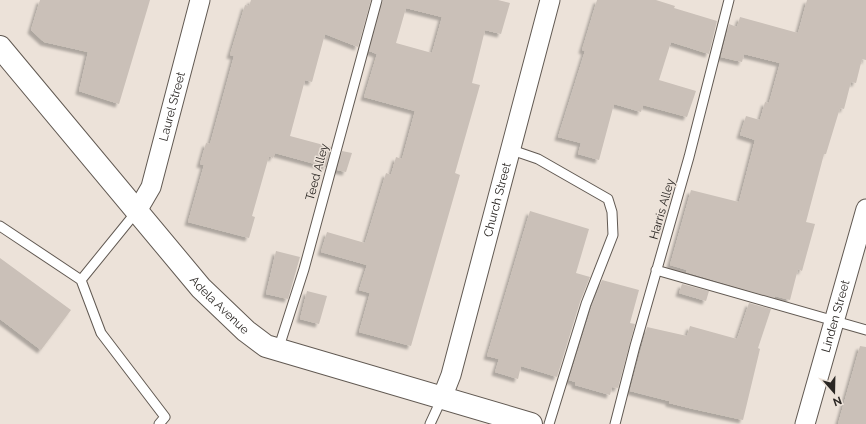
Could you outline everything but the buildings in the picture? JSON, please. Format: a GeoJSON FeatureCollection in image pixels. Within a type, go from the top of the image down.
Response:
{"type":"FeatureCollection","features":[{"type":"Feature","properties":{"kind":"street","name":"Laurel Street"},"geometry":{"type":"LineString","coordinates":[[137,211],[151,187],[200,0]]}},
{"type":"Feature","properties":{"kind":"street","name":"Church Street"},"geometry":{"type":"LineString","coordinates":[[442,398],[451,375],[509,149],[550,0]]}},
{"type":"Feature","properties":{"kind":"street","name":"Adela Avenue"},"geometry":{"type":"LineString","coordinates":[[0,47],[207,293],[246,331],[266,346],[531,424]]}},
{"type":"Feature","properties":{"kind":"street","name":"Linden Street"},"geometry":{"type":"LineString","coordinates":[[805,424],[866,209]]}},
{"type":"Feature","properties":{"kind":"lane","name":"Teed Alley"},"geometry":{"type":"LineString","coordinates":[[278,350],[304,269],[377,0]]}},
{"type":"Feature","properties":{"kind":"lane","name":"Harris Alley"},"geometry":{"type":"LineString","coordinates":[[615,424],[656,270],[689,157],[729,0]]}},
{"type":"Feature","properties":{"kind":"lane"},"geometry":{"type":"LineString","coordinates":[[509,149],[538,159],[608,199],[612,212],[613,235],[586,304],[549,424]]}},
{"type":"Feature","properties":{"kind":"lane"},"geometry":{"type":"LineString","coordinates":[[81,280],[137,211]]}},
{"type":"Feature","properties":{"kind":"lane"},"geometry":{"type":"LineString","coordinates":[[0,226],[81,280],[101,333],[165,417],[159,424]]}},
{"type":"Feature","properties":{"kind":"lane"},"geometry":{"type":"LineString","coordinates":[[656,270],[866,330]]}},
{"type":"Feature","properties":{"kind":"lane"},"geometry":{"type":"LineString","coordinates":[[430,424],[442,398]]}}]}
